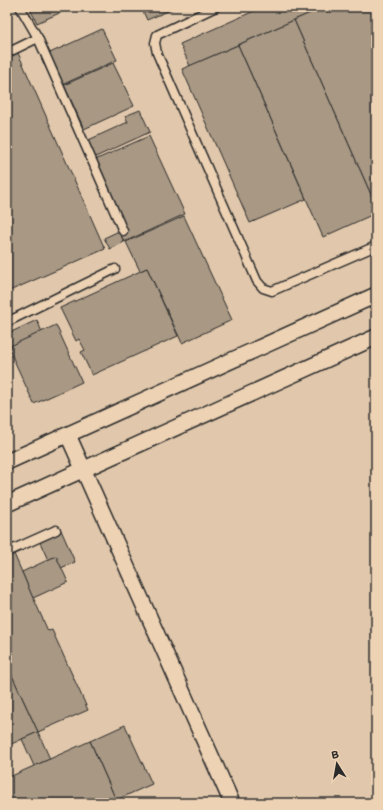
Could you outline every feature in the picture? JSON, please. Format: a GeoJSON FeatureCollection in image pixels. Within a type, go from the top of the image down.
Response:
{"type":"FeatureCollection","features":[{"type":"Feature","properties":{"kind":"street"},"geometry":{"type":"LineString","coordinates":[[7,462],[374,300]]}},
{"type":"Feature","properties":{"kind":"street"},"geometry":{"type":"LineString","coordinates":[[7,504],[376,337]]}},
{"type":"Feature","properties":{"kind":"street"},"geometry":{"type":"LineString","coordinates":[[68,435],[232,803]]}},
{"type":"Feature","properties":{"kind":"lane"},"geometry":{"type":"LineString","coordinates":[[20,7],[38,38],[123,231]]}},
{"type":"Feature","properties":{"kind":"lane"},"geometry":{"type":"LineString","coordinates":[[216,7],[157,35],[155,42],[157,53],[258,281],[263,288],[272,291],[376,246]]}},
{"type":"Feature","properties":{"kind":"lane"},"geometry":{"type":"LineString","coordinates":[[7,52],[38,38]]}},
{"type":"Feature","properties":{"kind":"lane"},"geometry":{"type":"LineString","coordinates":[[7,322],[115,269]]}},
{"type":"Feature","properties":{"kind":"lane"},"geometry":{"type":"LineString","coordinates":[[7,552],[56,530]]}},
{"type":"Feature","properties":{"kind":"building"},"geometry":{"type":"Polygon","coordinates":[[[29,7],[73,7],[37,23],[29,7]]]}},
{"type":"Feature","properties":{"kind":"building"},"geometry":{"type":"Polygon","coordinates":[[[141,7],[177,7],[147,20],[141,7]]]}},
{"type":"Feature","properties":{"kind":"building"},"geometry":{"type":"Polygon","coordinates":[[[263,7],[324,7],[190,66],[180,44],[263,7]]]}},
{"type":"Feature","properties":{"kind":"building"},"geometry":{"type":"Polygon","coordinates":[[[324,7],[376,7],[376,206],[294,20],[324,7]]]}},
{"type":"Feature","properties":{"kind":"building"},"geometry":{"type":"Polygon","coordinates":[[[294,20],[376,206],[376,213],[323,237],[238,45],[294,20]]]}},
{"type":"Feature","properties":{"kind":"building"},"geometry":{"type":"Polygon","coordinates":[[[102,29],[117,60],[55,88],[41,57],[102,29]]]}},
{"type":"Feature","properties":{"kind":"building"},"geometry":{"type":"Polygon","coordinates":[[[238,45],[306,199],[250,223],[182,69],[238,45]]]}},
{"type":"Feature","properties":{"kind":"building"},"geometry":{"type":"Polygon","coordinates":[[[18,53],[105,249],[7,292],[7,58],[18,53]]]}},
{"type":"Feature","properties":{"kind":"building"},"geometry":{"type":"Polygon","coordinates":[[[113,63],[134,106],[84,129],[64,85],[113,63]]]}},
{"type":"Feature","properties":{"kind":"building"},"geometry":{"type":"Polygon","coordinates":[[[140,110],[150,132],[89,160],[82,143],[128,122],[125,116],[140,110]]]}},
{"type":"Feature","properties":{"kind":"building"},"geometry":{"type":"Polygon","coordinates":[[[149,136],[185,214],[124,242],[88,163],[149,136]]]}},
{"type":"Feature","properties":{"kind":"building"},"geometry":{"type":"Polygon","coordinates":[[[184,216],[232,320],[182,343],[147,268],[140,271],[126,242],[184,216]]]}},
{"type":"Feature","properties":{"kind":"building"},"geometry":{"type":"Polygon","coordinates":[[[119,231],[124,242],[110,249],[104,238],[119,231]]]}},
{"type":"Feature","properties":{"kind":"building"},"geometry":{"type":"Polygon","coordinates":[[[147,268],[178,336],[92,375],[81,352],[85,350],[79,339],[76,341],[60,308],[147,268]]]}},
{"type":"Feature","properties":{"kind":"building"},"geometry":{"type":"Polygon","coordinates":[[[37,320],[42,332],[7,348],[7,334],[37,320]]]}},
{"type":"Feature","properties":{"kind":"building"},"geometry":{"type":"Polygon","coordinates":[[[56,325],[82,382],[34,404],[8,347],[56,325]]]}},
{"type":"Feature","properties":{"kind":"building"},"geometry":{"type":"Polygon","coordinates":[[[61,530],[75,562],[61,568],[56,556],[48,560],[39,540],[61,530]]]}},
{"type":"Feature","properties":{"kind":"building"},"geometry":{"type":"Polygon","coordinates":[[[14,554],[48,631],[52,630],[88,710],[38,732],[7,665],[7,557],[14,554]]]}},
{"type":"Feature","properties":{"kind":"building"},"geometry":{"type":"Polygon","coordinates":[[[56,556],[68,582],[33,598],[22,572],[56,556]]]}},
{"type":"Feature","properties":{"kind":"building"},"geometry":{"type":"Polygon","coordinates":[[[7,665],[38,732],[7,746],[7,665]]]}},
{"type":"Feature","properties":{"kind":"building"},"geometry":{"type":"Polygon","coordinates":[[[125,725],[152,784],[116,800],[90,741],[125,725]]]}},
{"type":"Feature","properties":{"kind":"building"},"geometry":{"type":"Polygon","coordinates":[[[38,732],[50,759],[34,766],[22,739],[38,732]]]}},
{"type":"Feature","properties":{"kind":"building"},"geometry":{"type":"Polygon","coordinates":[[[90,741],[116,800],[109,803],[7,803],[7,778],[90,741]]]}}]}
